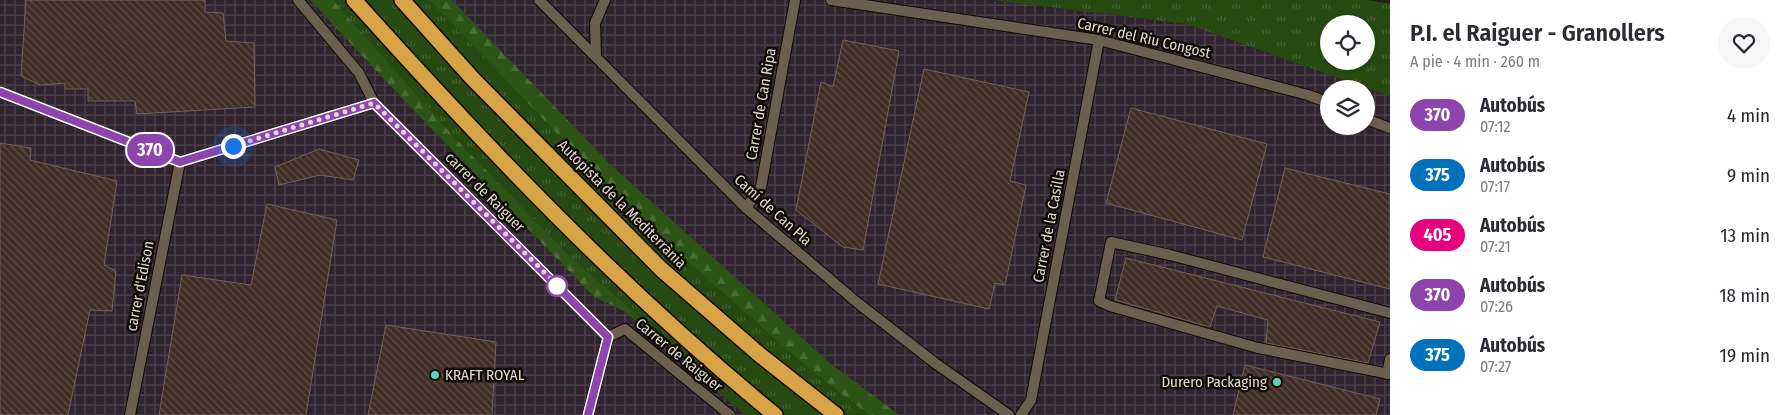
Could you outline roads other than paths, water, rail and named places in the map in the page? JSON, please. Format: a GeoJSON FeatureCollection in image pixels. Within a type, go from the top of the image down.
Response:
{"type":"FeatureCollection","features":[{"type":"Feature","properties":{"kind":"highway"},"geometry":{"type":"LineString","coordinates":[[354,0],[490,149],[572,232],[696,350],[774,415]]}},
{"type":"Feature","properties":{"kind":"highway","name":"Autopista de la Mediterrània"},"geometry":{"type":"LineString","coordinates":[[402,0],[480,86],[661,269],[760,355],[836,415]]}},
{"type":"Feature","properties":{"kind":"street","name":"carrer de Raiguer"},"geometry":{"type":"LineString","coordinates":[[298,0],[359,73],[374,103],[608,337]]}},
{"type":"Feature","properties":{"kind":"street","name":"Camí de Can Pla"},"geometry":{"type":"LineString","coordinates":[[540,0],[746,208],[800,256],[935,363],[1009,415]]}},
{"type":"Feature","properties":{"kind":"street"},"geometry":{"type":"LineString","coordinates":[[596,57],[595,23],[604,0]]}},
{"type":"Feature","properties":{"kind":"street","name":"Carrer de Can Ripa"},"geometry":{"type":"LineString","coordinates":[[746,208],[761,188],[795,0]]}},
{"type":"Feature","properties":{"kind":"street","name":"Carrer del Riu Congost"},"geometry":{"type":"LineString","coordinates":[[831,0],[1099,40],[1320,100]]}},
{"type":"Feature","properties":{"kind":"street","name":"Carrer de la Casilla"},"geometry":{"type":"LineString","coordinates":[[1020,415],[1031,400],[1099,40]]}},
{"type":"Feature","properties":{"kind":"street"},"geometry":{"type":"LineString","coordinates":[[0,92],[180,162],[374,103]]}},
{"type":"Feature","properties":{"kind":"street"},"geometry":{"type":"LineString","coordinates":[[1375,122],[1390,128]]}},
{"type":"Feature","properties":{"kind":"street","name":"carrer d'Edison"},"geometry":{"type":"LineString","coordinates":[[130,415],[180,162]]}},
{"type":"Feature","properties":{"kind":"street"},"geometry":{"type":"LineString","coordinates":[[1390,313],[1170,255],[1111,242],[1099,301],[1110,306],[1258,348],[1388,374],[1390,359]]}},
{"type":"Feature","properties":{"kind":"street","name":"Carrer de Raiguer"},"geometry":{"type":"LineString","coordinates":[[608,337],[625,329],[730,415]]}},
{"type":"Feature","properties":{"kind":"street"},"geometry":{"type":"LineString","coordinates":[[588,415],[608,337]]}},
{"type":"Feature","properties":{"kind":"place","name":"KRAFT ROYAL"},"geometry":{"type":"Point","coordinates":[435,375]}},
{"type":"Feature","properties":{"kind":"place","name":"Durero Packaging"},"geometry":{"type":"Point","coordinates":[1277,382]}}]}
